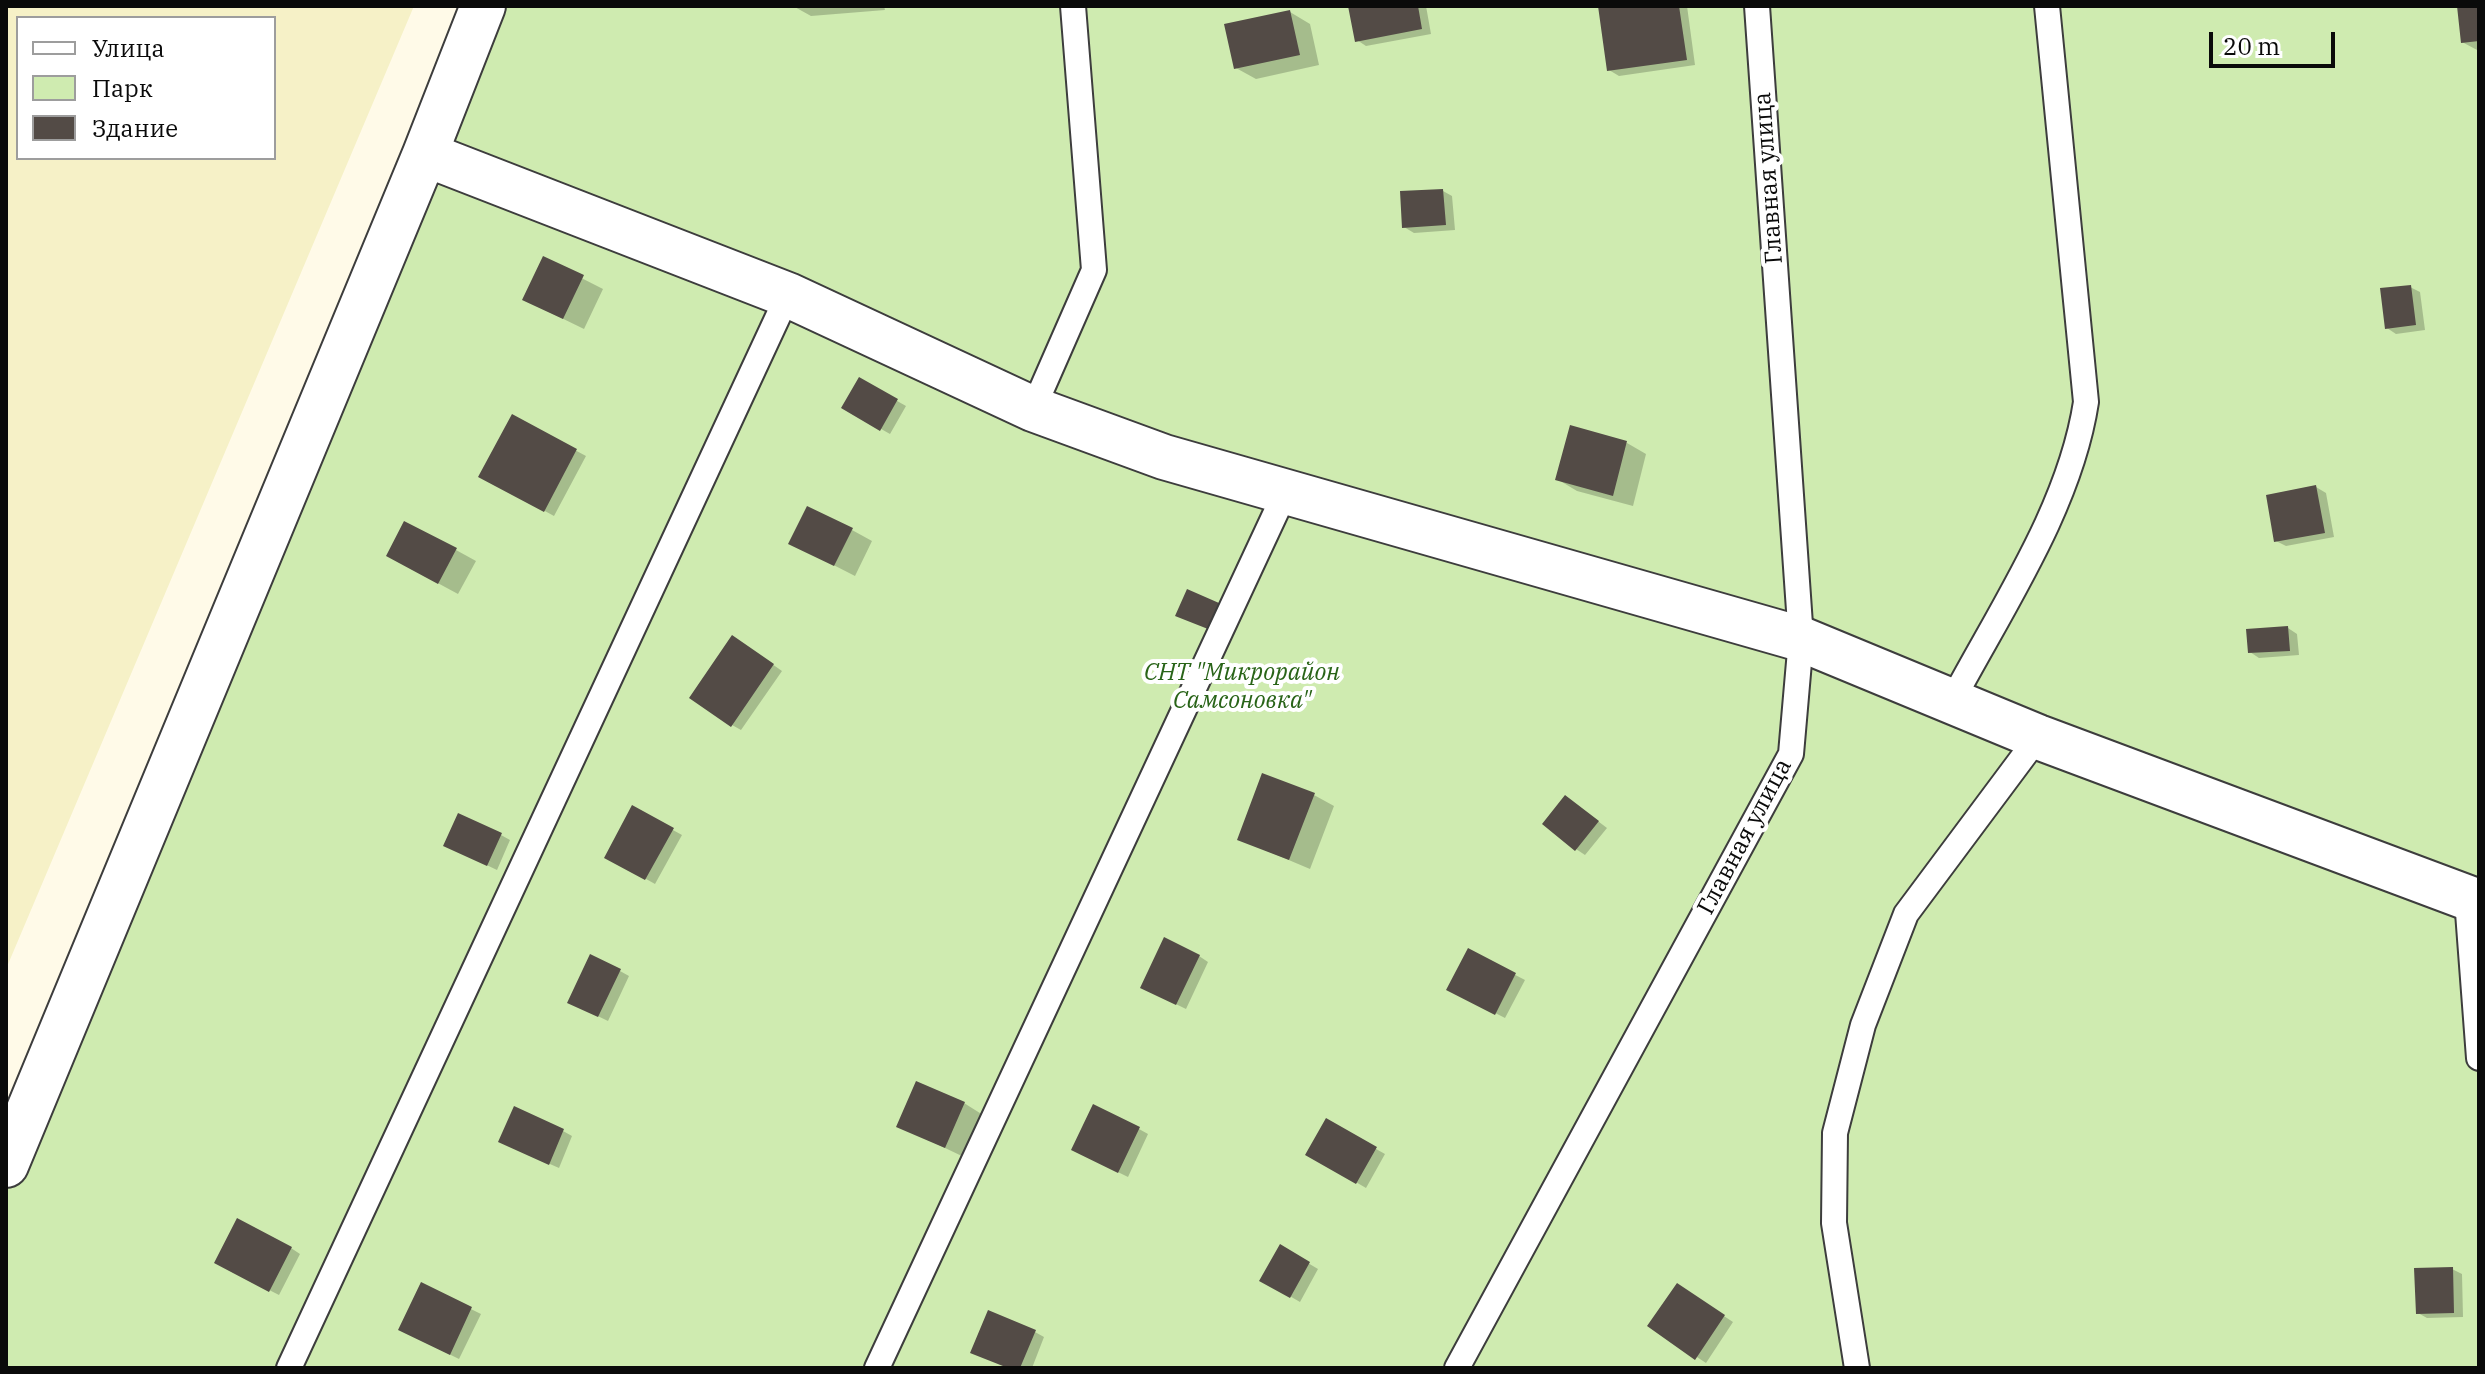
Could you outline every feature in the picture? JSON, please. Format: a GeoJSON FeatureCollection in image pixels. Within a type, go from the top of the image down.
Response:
{"type":"FeatureCollection","features":[{"type":"Feature","properties":{"kind":"street"},"geometry":{"type":"LineString","coordinates":[[6,1165],[425,154],[483,6]]}},
{"type":"Feature","properties":{"kind":"street"},"geometry":{"type":"LineString","coordinates":[[425,154],[788,295],[1033,409],[1164,457],[1801,639],[2038,737],[2473,900]]}},
{"type":"Feature","properties":{"kind":"lane"},"geometry":{"type":"LineString","coordinates":[[1033,409],[1094,270],[1073,6]]}},
{"type":"Feature","properties":{"kind":"lane","name":"Главная улица"},"geometry":{"type":"LineString","coordinates":[[1457,1368],[1791,754],[1801,639],[1757,6]]}},
{"type":"Feature","properties":{"kind":"lane"},"geometry":{"type":"LineString","coordinates":[[1952,701],[2060,497],[2079,444],[2086,402],[2047,6]]}},
{"type":"Feature","properties":{"kind":"lane"},"geometry":{"type":"LineString","coordinates":[[289,1368],[788,295]]}},
{"type":"Feature","properties":{"kind":"lane"},"geometry":{"type":"LineString","coordinates":[[877,1368],[1285,493]]}},
{"type":"Feature","properties":{"kind":"lane"},"geometry":{"type":"LineString","coordinates":[[1857,1368],[1834,1223],[1835,1133],[1863,1025],[1906,914],[2038,737]]}},
{"type":"Feature","properties":{"kind":"lane"},"geometry":{"type":"LineString","coordinates":[[2473,900],[2479,1058]]}},
{"type":"Feature","properties":{"kind":"shaded area"},"geometry":{"type":"Polygon","coordinates":[[[6,6],[414,6],[6,969],[6,6]]]}},
{"type":"Feature","properties":{"kind":"green space","name":"СНТ \"Микрорайон Самсоновка\""},"geometry":{"type":"Polygon","coordinates":[[[483,6],[2479,6],[2479,1368],[6,1368],[6,1165],[483,6]]]}},
{"type":"Feature","properties":{"kind":"building"},"geometry":{"type":"Polygon","coordinates":[[[1348,6],[1418,6],[1422,29],[1355,42],[1348,6]]]}},
{"type":"Feature","properties":{"kind":"building"},"geometry":{"type":"Polygon","coordinates":[[[1598,6],[1679,6],[1687,60],[1607,71],[1598,6]]]}},
{"type":"Feature","properties":{"kind":"building"},"geometry":{"type":"Polygon","coordinates":[[[2457,6],[2479,6],[2479,41],[2461,43],[2457,6]]]}},
{"type":"Feature","properties":{"kind":"building"},"geometry":{"type":"Polygon","coordinates":[[[1290,10],[1300,55],[1234,69],[1224,24],[1290,10]]]}},
{"type":"Feature","properties":{"kind":"building"},"geometry":{"type":"Polygon","coordinates":[[[1443,189],[1446,225],[1402,228],[1400,191],[1443,189]]]}},
{"type":"Feature","properties":{"kind":"building"},"geometry":{"type":"Polygon","coordinates":[[[543,256],[584,275],[563,319],[522,300],[543,256]]]}},
{"type":"Feature","properties":{"kind":"building"},"geometry":{"type":"Polygon","coordinates":[[[2411,285],[2416,325],[2385,329],[2380,288],[2411,285]]]}},
{"type":"Feature","properties":{"kind":"building"},"geometry":{"type":"Polygon","coordinates":[[[859,377],[898,399],[880,431],[841,408],[859,377]]]}},
{"type":"Feature","properties":{"kind":"building"},"geometry":{"type":"Polygon","coordinates":[[[512,414],[577,449],[544,512],[478,477],[512,414]]]}},
{"type":"Feature","properties":{"kind":"building"},"geometry":{"type":"Polygon","coordinates":[[[1570,425],[1627,441],[1613,496],[1555,480],[1570,425]]]}},
{"type":"Feature","properties":{"kind":"building"},"geometry":{"type":"Polygon","coordinates":[[[2316,485],[2325,533],[2274,542],[2266,495],[2316,485]]]}},
{"type":"Feature","properties":{"kind":"building"},"geometry":{"type":"Polygon","coordinates":[[[807,506],[853,528],[834,566],[788,544],[807,506]]]}},
{"type":"Feature","properties":{"kind":"building"},"geometry":{"type":"Polygon","coordinates":[[[404,521],[457,548],[438,584],[386,556],[404,521]]]}},
{"type":"Feature","properties":{"kind":"building"},"geometry":{"type":"Polygon","coordinates":[[[1187,589],[1219,603],[1208,629],[1175,616],[1187,589]]]}},
{"type":"Feature","properties":{"kind":"building"},"geometry":{"type":"Polygon","coordinates":[[[2288,626],[2290,651],[2248,653],[2246,629],[2288,626]]]}},
{"type":"Feature","properties":{"kind":"building"},"geometry":{"type":"Polygon","coordinates":[[[732,635],[774,664],[731,727],[689,698],[732,635]]]}},
{"type":"Feature","properties":{"kind":"building"},"geometry":{"type":"Polygon","coordinates":[[[1262,773],[1315,793],[1289,860],[1237,840],[1262,773]]]}},
{"type":"Feature","properties":{"kind":"building"},"geometry":{"type":"Polygon","coordinates":[[[1565,795],[1599,821],[1575,851],[1542,824],[1565,795]]]}},
{"type":"Feature","properties":{"kind":"building"},"geometry":{"type":"Polygon","coordinates":[[[632,805],[674,828],[645,880],[604,858],[632,805]]]}},
{"type":"Feature","properties":{"kind":"building"},"geometry":{"type":"Polygon","coordinates":[[[458,813],[502,833],[487,866],[443,846],[458,813]]]}},
{"type":"Feature","properties":{"kind":"building"},"geometry":{"type":"Polygon","coordinates":[[[1164,937],[1200,955],[1176,1005],[1140,988],[1164,937]]]}},
{"type":"Feature","properties":{"kind":"building"},"geometry":{"type":"Polygon","coordinates":[[[1468,948],[1516,973],[1495,1015],[1446,990],[1468,948]]]}},
{"type":"Feature","properties":{"kind":"building"},"geometry":{"type":"Polygon","coordinates":[[[590,954],[621,969],[598,1017],[567,1003],[590,954]]]}},
{"type":"Feature","properties":{"kind":"building"},"geometry":{"type":"Polygon","coordinates":[[[916,1081],[965,1102],[945,1148],[896,1127],[916,1081]]]}},
{"type":"Feature","properties":{"kind":"building"},"geometry":{"type":"Polygon","coordinates":[[[1093,1104],[1140,1127],[1118,1173],[1071,1150],[1093,1104]]]}},
{"type":"Feature","properties":{"kind":"building"},"geometry":{"type":"Polygon","coordinates":[[[514,1106],[564,1129],[549,1165],[498,1142],[514,1106]]]}},
{"type":"Feature","properties":{"kind":"building"},"geometry":{"type":"Polygon","coordinates":[[[1326,1118],[1377,1147],[1356,1184],[1305,1155],[1326,1118]]]}},
{"type":"Feature","properties":{"kind":"building"},"geometry":{"type":"Polygon","coordinates":[[[237,1218],[292,1247],[269,1292],[214,1263],[237,1218]]]}},
{"type":"Feature","properties":{"kind":"building"},"geometry":{"type":"Polygon","coordinates":[[[1280,1244],[1310,1262],[1290,1298],[1259,1281],[1280,1244]]]}},
{"type":"Feature","properties":{"kind":"building"},"geometry":{"type":"Polygon","coordinates":[[[2453,1267],[2454,1313],[2416,1314],[2414,1268],[2453,1267]]]}},
{"type":"Feature","properties":{"kind":"building"},"geometry":{"type":"Polygon","coordinates":[[[421,1282],[472,1307],[450,1355],[398,1330],[421,1282]]]}},
{"type":"Feature","properties":{"kind":"building"},"geometry":{"type":"Polygon","coordinates":[[[1677,1283],[1725,1315],[1695,1360],[1647,1326],[1677,1283]]]}},
{"type":"Feature","properties":{"kind":"building"},"geometry":{"type":"Polygon","coordinates":[[[988,1310],[1036,1330],[1020,1368],[1008,1368],[970,1353],[988,1310]]]}}]}
